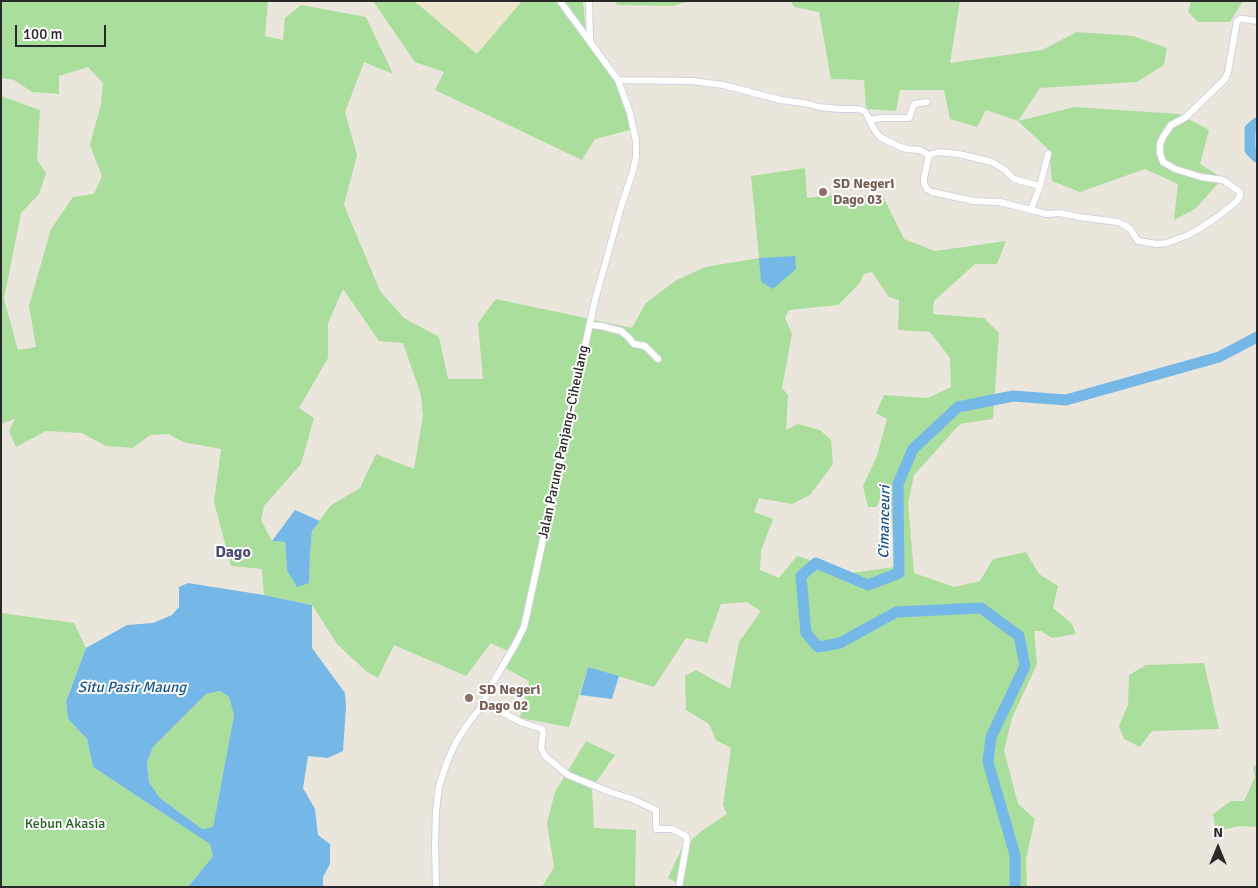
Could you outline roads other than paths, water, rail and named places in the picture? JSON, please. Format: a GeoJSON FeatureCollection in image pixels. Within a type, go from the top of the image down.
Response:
{"type":"FeatureCollection","features":[{"type":"Feature","properties":{"kind":"street","name":"Jalan Parung Panjang–Ciheulang"},"geometry":{"type":"LineString","coordinates":[[436,887],[436,811],[439,786],[456,742],[484,703],[488,691],[516,645],[524,627],[595,300],[621,207],[634,171],[636,157],[636,141],[630,113],[618,80],[560,1]]}},
{"type":"Feature","properties":{"kind":"street"},"geometry":{"type":"LineString","coordinates":[[589,1],[590,43]]}},
{"type":"Feature","properties":{"kind":"street"},"geometry":{"type":"LineString","coordinates":[[929,155],[924,178],[924,184],[927,189],[974,201],[1000,202],[1048,214],[1060,213],[1118,222],[1126,226],[1138,241],[1157,244],[1167,243],[1188,235],[1217,217],[1237,201],[1240,192],[1222,180],[1201,177],[1175,169],[1163,162],[1160,144],[1171,125],[1186,117],[1225,78],[1228,72],[1237,21],[1240,19],[1257,21]]}},
{"type":"Feature","properties":{"kind":"street"},"geometry":{"type":"LineString","coordinates":[[618,80],[692,81],[722,85],[781,100],[819,107],[858,109],[866,113],[880,137],[900,147],[920,150],[929,155],[939,152],[959,154],[992,162],[1005,170],[1014,179],[1040,186]]}},
{"type":"Feature","properties":{"kind":"street"},"geometry":{"type":"LineString","coordinates":[[870,120],[909,118],[914,104],[927,102]]}},
{"type":"Feature","properties":{"kind":"street"},"geometry":{"type":"LineString","coordinates":[[1031,210],[1040,186],[1048,154]]}},
{"type":"Feature","properties":{"kind":"street"},"geometry":{"type":"LineString","coordinates":[[590,326],[602,326],[621,331],[634,344],[646,346],[658,359]]}},
{"type":"Feature","properties":{"kind":"street"},"geometry":{"type":"LineString","coordinates":[[484,703],[523,723],[542,729],[544,733],[541,748],[545,756],[568,775],[656,810],[656,828],[672,829],[686,836],[687,841],[679,887]]}},
{"type":"Feature","properties":{"kind":"water"},"geometry":{"type":"Polygon","coordinates":[[[795,256],[796,269],[773,289],[761,282],[759,258],[795,256]]]}},
{"type":"Feature","properties":{"kind":"water"},"geometry":{"type":"Polygon","coordinates":[[[295,510],[320,521],[312,531],[309,583],[297,587],[287,570],[285,542],[272,541],[295,510]]]}},
{"type":"Feature","properties":{"kind":"water","name":"Situ Pasir Maung"},"geometry":{"type":"Polygon","coordinates":[[[188,583],[312,605],[312,648],[345,693],[346,707],[343,751],[328,758],[308,756],[303,788],[315,809],[318,835],[330,844],[330,864],[323,877],[323,887],[188,887],[213,856],[210,844],[93,767],[87,739],[68,719],[66,701],[86,648],[127,625],[153,623],[172,615],[179,607],[179,587],[188,583]],[[220,691],[206,694],[153,747],[147,763],[149,782],[160,798],[202,829],[213,827],[234,715],[229,697],[220,691]]]}},
{"type":"Feature","properties":{"kind":"water"},"geometry":{"type":"Polygon","coordinates":[[[588,667],[619,676],[612,699],[580,695],[588,667]]]}},
{"type":"Feature","properties":{"kind":"waterway","name":"Cimanceuri"},"geometry":{"type":"LineString","coordinates":[[1257,123],[1250,129],[1250,150],[1257,157]]}},
{"type":"Feature","properties":{"kind":"waterway","name":"Cimanceuri"},"geometry":{"type":"LineString","coordinates":[[1015,887],[1015,855],[988,762],[991,737],[1025,666],[1019,636],[981,608],[896,612],[840,643],[818,647],[806,633],[801,576],[816,563],[868,585],[899,573],[898,484],[913,449],[958,407],[1013,396],[1066,400],[1219,357],[1257,337]]}},
{"type":"Feature","properties":{"kind":"place","name":"SD Negeri Dago 03"},"geometry":{"type":"Point","coordinates":[823,192]}},
{"type":"Feature","properties":{"kind":"place","name":"SD Negeri Dago 02"},"geometry":{"type":"Point","coordinates":[469,698]}},
{"type":"Feature","properties":{"kind":"district","name":"Dago"},"geometry":{"type":"Point","coordinates":[233,553]}},
{"type":"Feature","properties":{"kind":"park label","name":"Kebun Akasia"},"geometry":{"type":"Point","coordinates":[65,824]}}]}
